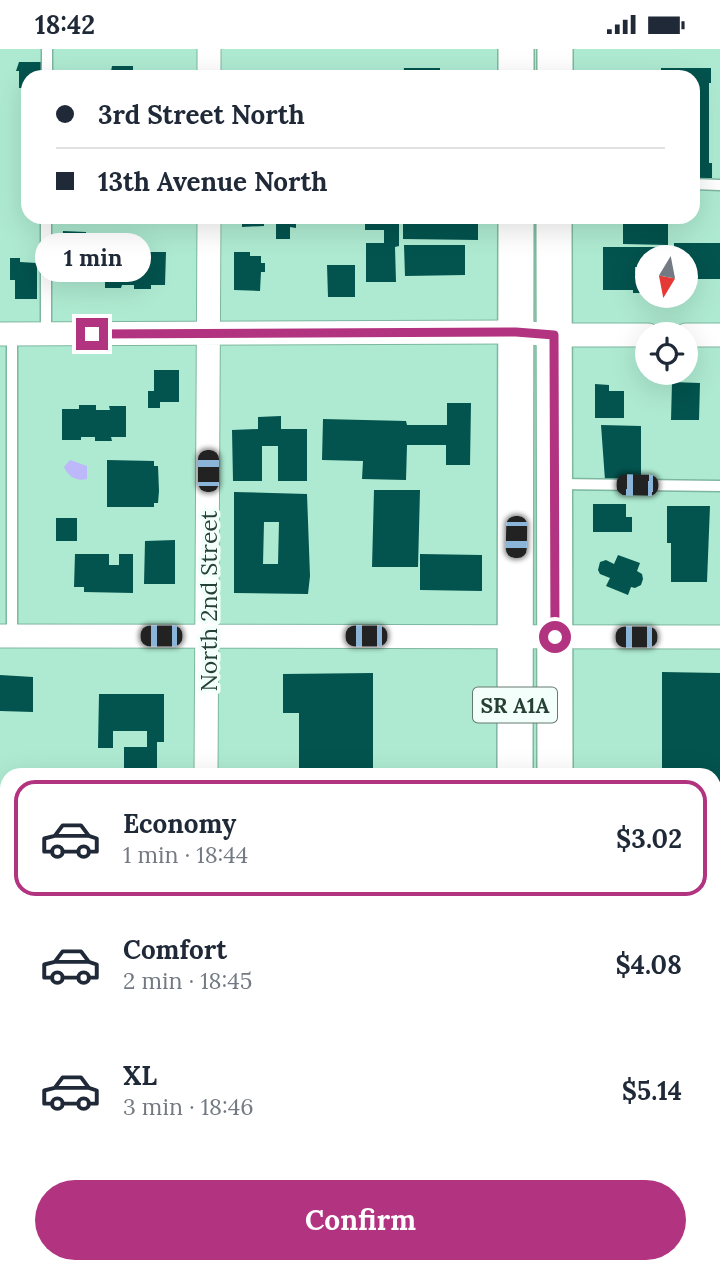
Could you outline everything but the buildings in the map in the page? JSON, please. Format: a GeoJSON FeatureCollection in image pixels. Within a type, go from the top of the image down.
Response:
{"type":"FeatureCollection","features":[{"type":"Feature","properties":{"kind":"main road"},"geometry":{"type":"LineString","coordinates":[[516,49],[516,70]]}},
{"type":"Feature","properties":{"kind":"main road"},"geometry":{"type":"LineString","coordinates":[[555,49],[555,70]]}},
{"type":"Feature","properties":{"kind":"main road","name":"SR A1A"},"geometry":{"type":"LineString","coordinates":[[515,768],[516,224]]}},
{"type":"Feature","properties":{"kind":"main road","name":"SR A1A"},"geometry":{"type":"LineString","coordinates":[[554,224],[555,768]]}},
{"type":"Feature","properties":{"kind":"street"},"geometry":{"type":"LineString","coordinates":[[209,49],[209,70]]}},
{"type":"Feature","properties":{"kind":"street","name":"North 2nd Street"},"geometry":{"type":"LineString","coordinates":[[206,768],[209,224]]}},
{"type":"Feature","properties":{"kind":"street"},"geometry":{"type":"LineString","coordinates":[[6,334],[516,332],[635,335]]}},
{"type":"Feature","properties":{"kind":"street"},"geometry":{"type":"LineString","coordinates":[[698,335],[720,335]]}},
{"type":"Feature","properties":{"kind":"street"},"geometry":{"type":"LineString","coordinates":[[6,636],[720,637]]}},
{"type":"Feature","properties":{"kind":"lane"},"geometry":{"type":"LineString","coordinates":[[47,49],[47,70]]}},
{"type":"Feature","properties":{"kind":"lane"},"geometry":{"type":"LineString","coordinates":[[700,184],[720,185]]}},
{"type":"Feature","properties":{"kind":"lane"},"geometry":{"type":"LineString","coordinates":[[46,224],[46,334]]}},
{"type":"Feature","properties":{"kind":"lane"},"geometry":{"type":"LineString","coordinates":[[6,334],[6,636]]}},
{"type":"Feature","properties":{"kind":"lane"},"geometry":{"type":"LineString","coordinates":[[555,484],[720,486]]}},
{"type":"Feature","properties":{"kind":"shaded area"},"geometry":{"type":"Polygon","coordinates":[[[70,460],[87,466],[87,479],[76,479],[68,473],[64,467],[70,460]]]}},
{"type":"Feature","properties":{"kind":"route"},"geometry":{"type":"LineString","coordinates":[[92,334],[516,332],[554,335],[555,637]]}}]}
